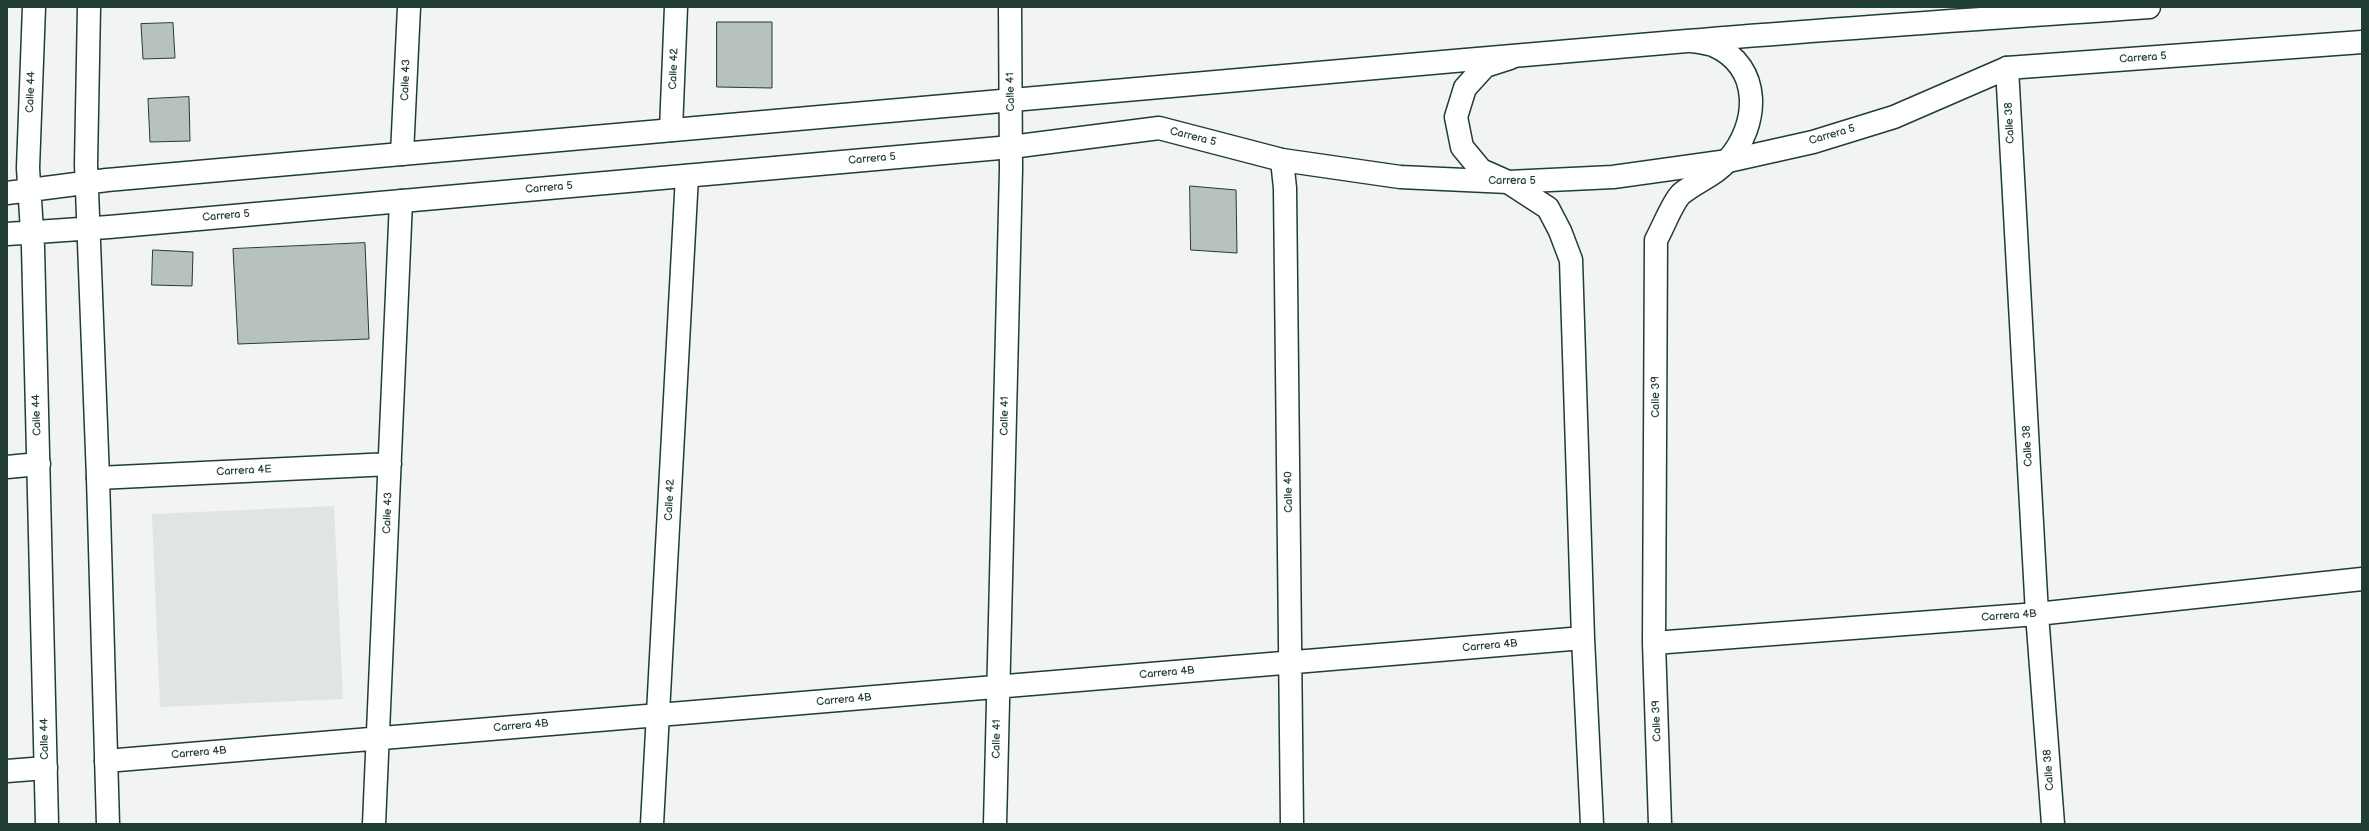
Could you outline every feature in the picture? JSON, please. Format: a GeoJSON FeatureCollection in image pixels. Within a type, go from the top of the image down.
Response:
{"type":"FeatureCollection","features":[{"type":"Feature","properties":{"kind":"street","name":"Calle 44"},"geometry":{"type":"LineString","coordinates":[[34,7],[28,168],[32,232],[47,824]]}},
{"type":"Feature","properties":{"kind":"street"},"geometry":{"type":"LineString","coordinates":[[89,7],[87,182],[88,228],[98,478],[108,824]]}},
{"type":"Feature","properties":{"kind":"street","name":"Calle 43"},"geometry":{"type":"LineString","coordinates":[[402,154],[409,7]]}},
{"type":"Feature","properties":{"kind":"street","name":"Calle 42"},"geometry":{"type":"LineString","coordinates":[[671,130],[676,7]]}},
{"type":"Feature","properties":{"kind":"street","name":"Calle 41"},"geometry":{"type":"LineString","coordinates":[[995,824],[1011,146],[1010,7]]}},
{"type":"Feature","properties":{"kind":"street"},"geometry":{"type":"LineString","coordinates":[[7,193],[87,182],[1011,99],[1514,57],[1691,40],[2149,7]]}},
{"type":"Feature","properties":{"kind":"street","name":"Calle 39"},"geometry":{"type":"LineString","coordinates":[[1660,824],[1654,643],[1656,240],[1680,195],[1728,161],[1742,140],[1751,119],[1752,97],[1746,75],[1732,57],[1713,45],[1691,40]]}},
{"type":"Feature","properties":{"kind":"street","name":"Carrera 5"},"geometry":{"type":"LineString","coordinates":[[7,234],[687,176],[1011,146],[1158,128],[1282,160],[1400,177],[1508,182],[1613,177],[1728,161],[1813,142],[1894,117],[2007,68],[2362,42]]}},
{"type":"Feature","properties":{"kind":"street"},"geometry":{"type":"LineString","coordinates":[[1514,57],[1485,66],[1464,88],[1456,117],[1462,147],[1481,170],[1508,182],[1548,208],[1560,231],[1571,260],[1583,638],[1592,824]]}},
{"type":"Feature","properties":{"kind":"street","name":"Calle 38"},"geometry":{"type":"LineString","coordinates":[[2007,68],[2037,614],[2053,824]]}},
{"type":"Feature","properties":{"kind":"street","name":"Calle 40"},"geometry":{"type":"LineString","coordinates":[[1282,160],[1285,188],[1292,824]]}},
{"type":"Feature","properties":{"kind":"street","name":"Calle 42"},"geometry":{"type":"LineString","coordinates":[[652,824],[687,176]]}},
{"type":"Feature","properties":{"kind":"street","name":"Calle 43"},"geometry":{"type":"LineString","coordinates":[[374,824],[379,738],[401,201]]}},
{"type":"Feature","properties":{"kind":"street"},"geometry":{"type":"LineString","coordinates":[[7,467],[38,464]]}},
{"type":"Feature","properties":{"kind":"street","name":"Carrera 4E"},"geometry":{"type":"LineString","coordinates":[[98,478],[390,464]]}},
{"type":"Feature","properties":{"kind":"street","name":"Carrera 4B"},"geometry":{"type":"LineString","coordinates":[[1654,643],[2037,614],[2362,579]]}},
{"type":"Feature","properties":{"kind":"street","name":"Carrera 4B"},"geometry":{"type":"LineString","coordinates":[[106,761],[1583,638]]}},
{"type":"Feature","properties":{"kind":"street"},"geometry":{"type":"LineString","coordinates":[[7,771],[46,768]]}},
{"type":"Feature","properties":{"kind":"shaded area"},"geometry":{"type":"Polygon","coordinates":[[[334,506],[343,699],[160,707],[152,514],[334,506]]]}},
{"type":"Feature","properties":{"kind":"building"},"geometry":{"type":"Polygon","coordinates":[[[717,22],[772,22],[772,88],[717,87],[717,22]]]}},
{"type":"Feature","properties":{"kind":"building"},"geometry":{"type":"Polygon","coordinates":[[[173,23],[175,58],[143,59],[141,24],[173,23]]]}},
{"type":"Feature","properties":{"kind":"building"},"geometry":{"type":"Polygon","coordinates":[[[189,97],[190,141],[150,142],[148,99],[189,97]]]}},
{"type":"Feature","properties":{"kind":"building"},"geometry":{"type":"Polygon","coordinates":[[[1190,186],[1236,190],[1237,253],[1191,250],[1190,186]]]}},
{"type":"Feature","properties":{"kind":"building"},"geometry":{"type":"Polygon","coordinates":[[[365,243],[369,339],[238,344],[233,249],[365,243]]]}},
{"type":"Feature","properties":{"kind":"building"},"geometry":{"type":"Polygon","coordinates":[[[153,250],[193,252],[192,286],[152,285],[153,250]]]}}]}
